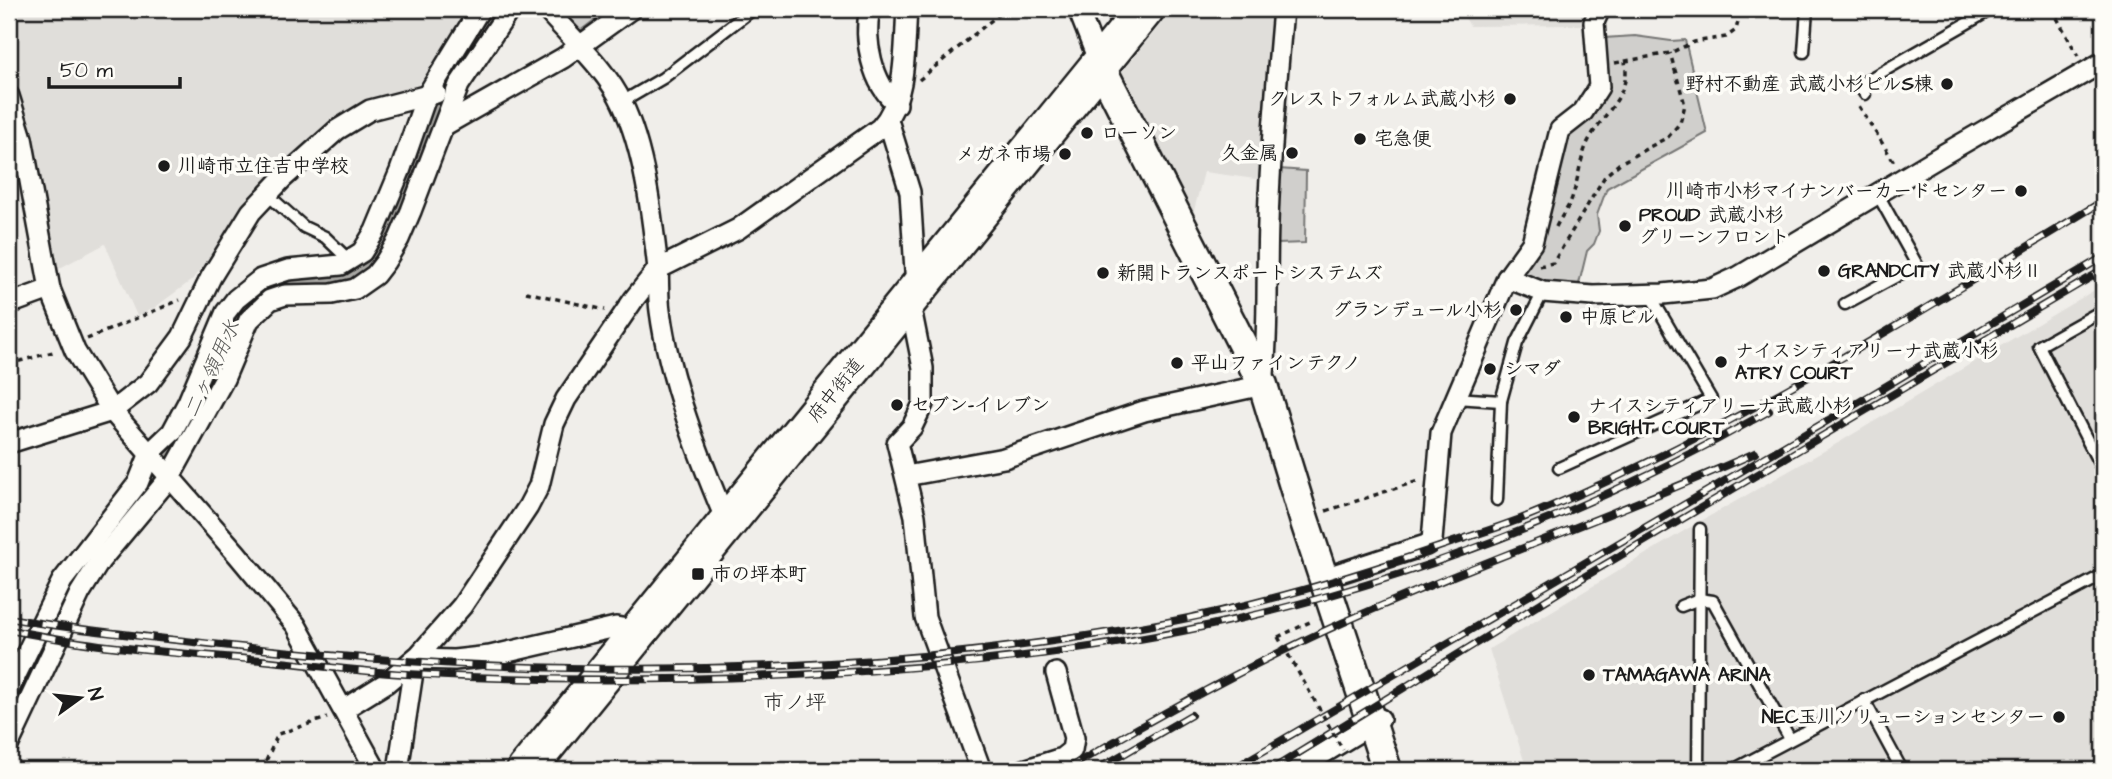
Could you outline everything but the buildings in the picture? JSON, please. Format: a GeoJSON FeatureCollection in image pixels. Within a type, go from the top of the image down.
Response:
{"type":"FeatureCollection","features":[{"type":"Feature","properties":{"kind":"highway","name":"府中街道"},"geometry":{"type":"LineString","coordinates":[[526,770],[1100,65],[1141,11]]}},
{"type":"Feature","properties":{"kind":"street"},"geometry":{"type":"LineString","coordinates":[[9,689],[62,581],[138,483],[150,453],[172,432],[205,365],[226,312],[236,299],[261,279],[276,272],[341,265],[362,252],[375,231],[401,171],[426,97],[481,9]]}},
{"type":"Feature","properties":{"kind":"street"},"geometry":{"type":"LineString","coordinates":[[9,744],[80,593],[100,561],[170,477],[224,379],[249,320],[270,300],[285,295],[332,294],[355,289],[375,275],[399,239],[460,85],[510,9]]}},
{"type":"Feature","properties":{"kind":"street"},"geometry":{"type":"LineString","coordinates":[[546,9],[612,85],[622,102],[643,169],[658,270],[660,311],[674,374],[709,480],[727,523]]}},
{"type":"Feature","properties":{"kind":"street"},"geometry":{"type":"LineString","coordinates":[[444,125],[562,58],[631,9]]}},
{"type":"Feature","properties":{"kind":"street"},"geometry":{"type":"LineString","coordinates":[[870,9],[867,38],[886,96],[895,107]]}},
{"type":"Feature","properties":{"kind":"street"},"geometry":{"type":"LineString","coordinates":[[907,9],[895,107],[910,191],[911,297],[923,368],[923,404],[912,427],[897,443],[915,516],[925,617],[981,770]]}},
{"type":"Feature","properties":{"kind":"street"},"geometry":{"type":"LineString","coordinates":[[1078,9],[1100,65],[1263,385],[1304,519],[1376,721],[1387,770]]}},
{"type":"Feature","properties":{"kind":"street"},"geometry":{"type":"LineString","coordinates":[[1263,385],[1267,351],[1266,288],[1271,144],[1283,9]]}},
{"type":"Feature","properties":{"kind":"street"},"geometry":{"type":"LineString","coordinates":[[1324,578],[1432,541],[1441,433],[1507,278],[1532,243],[1560,130],[1583,112],[1599,87],[1594,22],[1600,9]]}},
{"type":"Feature","properties":{"kind":"street"},"geometry":{"type":"LineString","coordinates":[[1507,278],[1543,292],[1593,296],[1650,295],[1712,289],[1738,277],[2095,67]]}},
{"type":"Feature","properties":{"kind":"street"},"geometry":{"type":"LineString","coordinates":[[9,443],[112,411],[148,383],[182,337],[211,277],[251,212],[337,130],[370,110],[426,97],[460,85]]}},
{"type":"Feature","properties":{"kind":"street"},"geometry":{"type":"LineString","coordinates":[[9,96],[22,138],[50,289],[74,346],[112,411],[296,625],[376,770]]}},
{"type":"Feature","properties":{"kind":"street"},"geometry":{"type":"LineString","coordinates":[[345,711],[415,659],[440,634],[462,606],[539,486],[554,424],[566,399],[658,270],[738,229],[872,134],[895,107]]}},
{"type":"Feature","properties":{"kind":"street"},"geometry":{"type":"LineString","coordinates":[[9,304],[50,289]]}},
{"type":"Feature","properties":{"kind":"street"},"geometry":{"type":"LineString","coordinates":[[906,477],[1004,458],[1144,411],[1263,385]]}},
{"type":"Feature","properties":{"kind":"street"},"geometry":{"type":"LineString","coordinates":[[415,659],[454,660],[490,656],[616,627],[639,631]]}},
{"type":"Feature","properties":{"kind":"street"},"geometry":{"type":"LineString","coordinates":[[398,770],[415,659]]}},
{"type":"Feature","properties":{"kind":"street"},"geometry":{"type":"LineString","coordinates":[[1024,770],[1062,758],[1072,750],[1074,738],[1056,673]]}},
{"type":"Feature","properties":{"kind":"street"},"geometry":{"type":"LineString","coordinates":[[1296,770],[1376,721]]}},
{"type":"Feature","properties":{"kind":"lane"},"geometry":{"type":"LineString","coordinates":[[622,102],[663,78],[753,9]]}},
{"type":"Feature","properties":{"kind":"lane"},"geometry":{"type":"LineString","coordinates":[[1804,52],[1807,9]]}},
{"type":"Feature","properties":{"kind":"lane"},"geometry":{"type":"LineString","coordinates":[[1862,89],[1992,9]]}},
{"type":"Feature","properties":{"kind":"lane"},"geometry":{"type":"LineString","coordinates":[[1845,304],[1917,265],[1877,193]]}},
{"type":"Feature","properties":{"kind":"lane"},"geometry":{"type":"LineString","coordinates":[[268,195],[304,227],[325,237],[351,261]]}},
{"type":"Feature","properties":{"kind":"lane"},"geometry":{"type":"LineString","coordinates":[[1497,500],[1501,401],[1517,343],[1543,292]]}},
{"type":"Feature","properties":{"kind":"lane"},"geometry":{"type":"LineString","coordinates":[[1559,468],[1711,399],[1650,295]]}},
{"type":"Feature","properties":{"kind":"lane"},"geometry":{"type":"LineString","coordinates":[[2103,310],[2039,346],[2103,471]]}},
{"type":"Feature","properties":{"kind":"lane"},"geometry":{"type":"LineString","coordinates":[[1455,398],[1501,401]]}},
{"type":"Feature","properties":{"kind":"lane"},"geometry":{"type":"LineString","coordinates":[[1698,770],[1700,529]]}},
{"type":"Feature","properties":{"kind":"lane"},"geometry":{"type":"LineString","coordinates":[[1733,770],[2103,575]]}},
{"type":"Feature","properties":{"kind":"lane"},"geometry":{"type":"LineString","coordinates":[[1681,606],[1699,599],[1713,601],[1790,739]]}},
{"type":"Feature","properties":{"kind":"lane"},"geometry":{"type":"LineString","coordinates":[[1864,700],[1902,770]]}},
{"type":"Feature","properties":{"kind":"path"},"geometry":{"type":"LineString","coordinates":[[895,107],[999,14],[1014,9]]}},
{"type":"Feature","properties":{"kind":"path"},"geometry":{"type":"LineString","coordinates":[[1606,64],[1670,53],[1694,42],[1726,37],[1736,30],[1741,9]]}},
{"type":"Feature","properties":{"kind":"path"},"geometry":{"type":"LineString","coordinates":[[2052,9],[2095,67]]}},
{"type":"Feature","properties":{"kind":"path"},"geometry":{"type":"LineString","coordinates":[[1528,261],[1539,265],[1553,263],[1605,176],[1620,163],[1668,137],[1680,123],[1685,105],[1670,53]]}},
{"type":"Feature","properties":{"kind":"path"},"geometry":{"type":"LineString","coordinates":[[1553,233],[1569,203],[1586,146],[1619,98],[1628,75],[1625,62]]}},
{"type":"Feature","properties":{"kind":"path"},"geometry":{"type":"LineString","coordinates":[[1862,89],[1850,90],[1903,178]]}},
{"type":"Feature","properties":{"kind":"path"},"geometry":{"type":"LineString","coordinates":[[1536,272],[1543,254]]}},
{"type":"Feature","properties":{"kind":"path"},"geometry":{"type":"LineString","coordinates":[[9,364],[74,346],[114,326],[173,303],[211,277]]}},
{"type":"Feature","properties":{"kind":"path"},"geometry":{"type":"LineString","coordinates":[[526,292],[605,309],[612,331]]}},
{"type":"Feature","properties":{"kind":"path"},"geometry":{"type":"LineString","coordinates":[[1304,519],[1437,475]]}},
{"type":"Feature","properties":{"kind":"path"},"geometry":{"type":"LineString","coordinates":[[1318,618],[1278,636],[1343,750]]}},
{"type":"Feature","properties":{"kind":"path"},"geometry":{"type":"LineString","coordinates":[[262,770],[278,734],[345,711]]}},
{"type":"Feature","properties":{"kind":"shaded area","name":"川崎市立住吉中学校"},"geometry":{"type":"Polygon","coordinates":[[[9,9],[470,9],[414,91],[362,101],[256,197],[192,280],[154,308],[137,316],[105,244],[58,269],[32,135],[9,52],[9,9]]]}},
{"type":"Feature","properties":{"kind":"shaded area"},"geometry":{"type":"Polygon","coordinates":[[[560,9],[609,9],[580,31],[560,9]]]}},
{"type":"Feature","properties":{"kind":"shaded area"},"geometry":{"type":"Polygon","coordinates":[[[1173,9],[1277,9],[1263,180],[1204,172],[1192,218],[1121,73],[1173,9]]]}},
{"type":"Feature","properties":{"kind":"shaded area"},"geometry":{"type":"Polygon","coordinates":[[[1447,9],[1590,9],[1584,25],[1470,26],[1462,13],[1447,9]]]}},
{"type":"Feature","properties":{"kind":"shaded area"},"geometry":{"type":"Polygon","coordinates":[[[1635,36],[1671,41],[1685,40],[1707,133],[1607,188],[1597,215],[1599,231],[1594,244],[1587,251],[1578,288],[1550,286],[1522,276],[1539,238],[1569,132],[1580,126],[1604,95],[1604,38],[1635,36]]]}},
{"type":"Feature","properties":{"kind":"shaded area"},"geometry":{"type":"Polygon","coordinates":[[[1279,169],[1306,171],[1305,243],[1277,244],[1279,169]]]}},
{"type":"Feature","properties":{"kind":"shaded area"},"geometry":{"type":"Polygon","coordinates":[[[2103,285],[2103,770],[1527,770],[1489,649],[1687,529],[1838,443],[2103,285]]]}},
{"type":"Feature","properties":{"kind":"waterway","name":"二ヶ領用水"},"geometry":{"type":"LineString","coordinates":[[127,511],[193,414],[231,326],[245,303],[267,287],[344,277],[357,271],[369,260],[398,208],[442,97],[494,9]]}},
{"type":"Feature","properties":{"kind":"waterway","name":"二ヶ領用水"},"geometry":{"type":"LineString","coordinates":[[9,721],[38,654],[74,582],[98,549]]}},
{"type":"Feature","properties":{"kind":"railway"},"geometry":{"type":"LineString","coordinates":[[9,618],[129,635],[364,658],[593,668],[822,664],[936,655],[1163,623],[1233,608],[1337,580],[1512,522],[1599,485],[1674,449],[1819,371],[2103,201]]}},
{"type":"Feature","properties":{"kind":"railway"},"geometry":{"type":"LineString","coordinates":[[1231,770],[2103,257]]}},
{"type":"Feature","properties":{"kind":"railway"},"geometry":{"type":"LineString","coordinates":[[1271,770],[1567,587],[2103,270]]}},
{"type":"Feature","properties":{"kind":"railway"},"geometry":{"type":"LineString","coordinates":[[9,630],[83,643],[165,652],[459,677],[620,680],[780,676],[935,666],[1037,655],[1188,630],[1307,602],[1376,582],[1444,559],[1577,507],[1642,477],[1769,411]]}},
{"type":"Feature","properties":{"kind":"railway"},"geometry":{"type":"LineString","coordinates":[[1065,770],[1202,693],[1342,623],[1755,453]]}},
{"type":"Feature","properties":{"kind":"railway"},"geometry":{"type":"LineString","coordinates":[[1096,770],[1191,715]]}},
{"type":"Feature","properties":{"kind":"place","name":"野村不動産 武蔵小杉ビルS棟"},"geometry":{"type":"Point","coordinates":[1947,84]}},
{"type":"Feature","properties":{"kind":"place","name":"クレストフォルム武蔵小杉"},"geometry":{"type":"Point","coordinates":[1510,99]}},
{"type":"Feature","properties":{"kind":"place","name":"ローソン"},"geometry":{"type":"Point","coordinates":[1087,133]}},
{"type":"Feature","properties":{"kind":"place","name":"宅急便"},"geometry":{"type":"Point","coordinates":[1360,139]}},
{"type":"Feature","properties":{"kind":"place","name":"久金属"},"geometry":{"type":"Point","coordinates":[1292,153]}},
{"type":"Feature","properties":{"kind":"place","name":"メガネ市場"},"geometry":{"type":"Point","coordinates":[1065,154]}},
{"type":"Feature","properties":{"kind":"place","name":"川崎市立住吉中学校"},"geometry":{"type":"Point","coordinates":[164,166]}},
{"type":"Feature","properties":{"kind":"place","name":"川崎市小杉マイナンバーカードセンター"},"geometry":{"type":"Point","coordinates":[2021,191]}},
{"type":"Feature","properties":{"kind":"place","name":"PROUD 武蔵小杉 グリーンフロント"},"geometry":{"type":"Point","coordinates":[1625,226]}},
{"type":"Feature","properties":{"kind":"place","name":"GRANDCITY 武蔵小杉Ⅱ"},"geometry":{"type":"Point","coordinates":[1824,271]}},
{"type":"Feature","properties":{"kind":"place","name":"新開トランスポートシステムズ"},"geometry":{"type":"Point","coordinates":[1103,273]}},
{"type":"Feature","properties":{"kind":"place","name":"グランデュール小杉"},"geometry":{"type":"Point","coordinates":[1516,310]}},
{"type":"Feature","properties":{"kind":"place","name":"中原ビル"},"geometry":{"type":"Point","coordinates":[1566,317]}},
{"type":"Feature","properties":{"kind":"place","name":"ナイスシティアリーナ武蔵小杉 ATRY COURT"},"geometry":{"type":"Point","coordinates":[1721,362]}},
{"type":"Feature","properties":{"kind":"place","name":"平山ファインテクノ"},"geometry":{"type":"Point","coordinates":[1177,363]}},
{"type":"Feature","properties":{"kind":"place","name":"シマダ"},"geometry":{"type":"Point","coordinates":[1490,369]}},
{"type":"Feature","properties":{"kind":"place","name":"セブン-イレブン"},"geometry":{"type":"Point","coordinates":[897,405]}},
{"type":"Feature","properties":{"kind":"place","name":"ナイスシティアリーナ武蔵小杉 BRIGHT COURT"},"geometry":{"type":"Point","coordinates":[1574,417]}},
{"type":"Feature","properties":{"kind":"place","name":"市の坪本町"},"geometry":{"type":"Point","coordinates":[698,574]}},
{"type":"Feature","properties":{"kind":"place","name":"TAMAGAWA ARINA"},"geometry":{"type":"Point","coordinates":[1589,675]}},
{"type":"Feature","properties":{"kind":"place","name":"NEC玉川ソリューションセンター"},"geometry":{"type":"Point","coordinates":[2059,717]}},
{"type":"Feature","properties":{"kind":"district","name":"市ノ坪"},"geometry":{"type":"Point","coordinates":[795,702]}}]}
